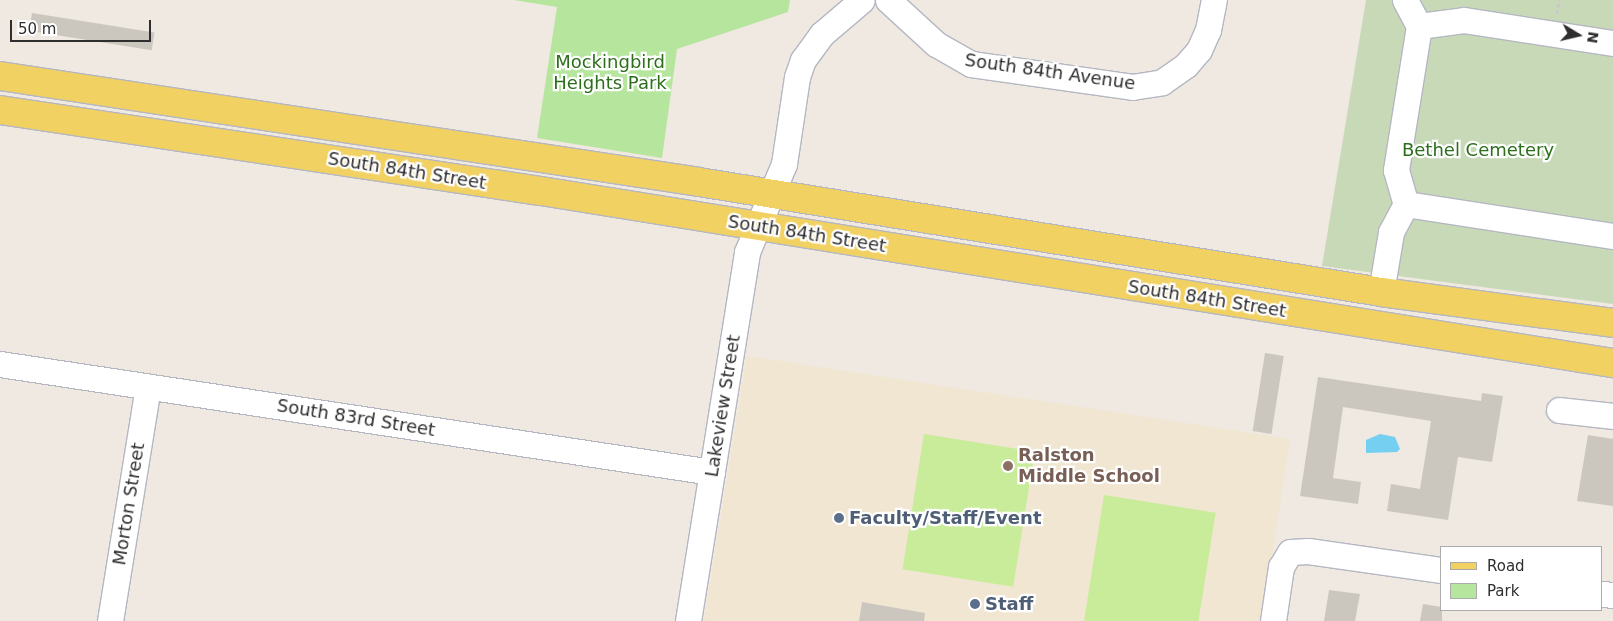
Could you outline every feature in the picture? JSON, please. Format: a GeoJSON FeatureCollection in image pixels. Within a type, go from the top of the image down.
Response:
{"type":"FeatureCollection","features":[{"type":"Feature","properties":{"kind":"main road","name":"South 84th Street"},"geometry":{"type":"LineString","coordinates":[[0,76],[772,194],[1381,292],[1613,323]]}},
{"type":"Feature","properties":{"kind":"main road","name":"South 84th Street"},"geometry":{"type":"LineString","coordinates":[[0,110],[759,226],[1613,363]]}},
{"type":"Feature","properties":{"kind":"street","name":"Lakeview Street"},"geometry":{"type":"LineString","coordinates":[[688,621],[747,252],[784,164],[798,77],[803,60],[822,34],[862,0]]}},
{"type":"Feature","properties":{"kind":"street","name":"South 84th Avenue"},"geometry":{"type":"LineString","coordinates":[[888,0],[936,44],[956,58],[971,64],[1132,87],[1162,82],[1177,73],[1199,50],[1208,30],[1214,0]]}},
{"type":"Feature","properties":{"kind":"street"},"geometry":{"type":"LineString","coordinates":[[1381,292],[1391,232],[1406,204],[1396,170],[1419,26],[1405,0]]}},
{"type":"Feature","properties":{"kind":"street"},"geometry":{"type":"LineString","coordinates":[[1419,26],[1464,20],[1613,43]]}},
{"type":"Feature","properties":{"kind":"street"},"geometry":{"type":"LineString","coordinates":[[1406,204],[1613,236]]}},
{"type":"Feature","properties":{"kind":"street","name":"South 83rd Street"},"geometry":{"type":"LineString","coordinates":[[0,364],[712,472]]}},
{"type":"Feature","properties":{"kind":"street","name":"Morton Street"},"geometry":{"type":"LineString","coordinates":[[110,621],[148,387]]}},
{"type":"Feature","properties":{"kind":"street"},"geometry":{"type":"LineString","coordinates":[[1559,410],[1613,416]]}},
{"type":"Feature","properties":{"kind":"street"},"geometry":{"type":"LineString","coordinates":[[1273,621],[1282,567],[1290,552],[1308,551],[1440,570]]}},
{"type":"Feature","properties":{"kind":"shaded area","name":"Ralston Middle School"},"geometry":{"type":"Polygon","coordinates":[[[747,356],[1290,439],[1262,621],[704,621],[747,356]]]}},
{"type":"Feature","properties":{"kind":"green space","name":"Mockingbird Heights Park"},"geometry":{"type":"Polygon","coordinates":[[[514,0],[790,0],[788,12],[677,49],[662,158],[537,138],[557,7],[514,0]]]}},
{"type":"Feature","properties":{"kind":"green space","name":"Bethel Cemetery"},"geometry":{"type":"Polygon","coordinates":[[[1366,0],[1613,0],[1613,304],[1322,266],[1366,0]]]}},
{"type":"Feature","properties":{"kind":"green space"},"geometry":{"type":"Polygon","coordinates":[[[924,434],[1035,452],[1013,587],[903,569],[924,434]]]}},
{"type":"Feature","properties":{"kind":"green space"},"geometry":{"type":"Polygon","coordinates":[[[1104,495],[1216,513],[1198,621],[1084,620],[1104,495]]]}},
{"type":"Feature","properties":{"kind":"water"},"geometry":{"type":"Polygon","coordinates":[[[1380,434],[1395,437],[1400,449],[1397,452],[1366,453],[1366,440],[1380,434]]]}},
{"type":"Feature","properties":{"kind":"building"},"geometry":{"type":"Polygon","coordinates":[[[32,13],[154,32],[152,50],[29,31],[32,13]]]}},
{"type":"Feature","properties":{"kind":"building"},"geometry":{"type":"Polygon","coordinates":[[[1265,353],[1284,356],[1271,434],[1253,431],[1265,353]]]}},
{"type":"Feature","properties":{"kind":"building"},"geometry":{"type":"Polygon","coordinates":[[[1318,377],[1481,401],[1482,393],[1503,396],[1492,462],[1458,457],[1448,520],[1387,511],[1391,484],[1420,489],[1431,421],[1343,407],[1333,478],[1361,482],[1358,504],[1300,496],[1318,377]]]}},
{"type":"Feature","properties":{"kind":"building"},"geometry":{"type":"Polygon","coordinates":[[[1588,435],[1613,439],[1613,506],[1577,501],[1588,435]]]}},
{"type":"Feature","properties":{"kind":"building"},"geometry":{"type":"Polygon","coordinates":[[[1329,590],[1360,594],[1355,621],[1324,621],[1329,590]]]}},
{"type":"Feature","properties":{"kind":"building"},"geometry":{"type":"Polygon","coordinates":[[[862,602],[925,613],[924,621],[859,621],[862,602]]]}},
{"type":"Feature","properties":{"kind":"building"},"geometry":{"type":"Polygon","coordinates":[[[1423,604],[1440,607],[1442,621],[1420,621],[1423,604]]]}},
{"type":"Feature","properties":{"kind":"place","name":"Ralston Middle School"},"geometry":{"type":"Point","coordinates":[1008,466]}},
{"type":"Feature","properties":{"kind":"place","name":"Faculty/Staff/Event"},"geometry":{"type":"Point","coordinates":[839,518]}},
{"type":"Feature","properties":{"kind":"place","name":"Staff"},"geometry":{"type":"Point","coordinates":[975,604]}}]}
